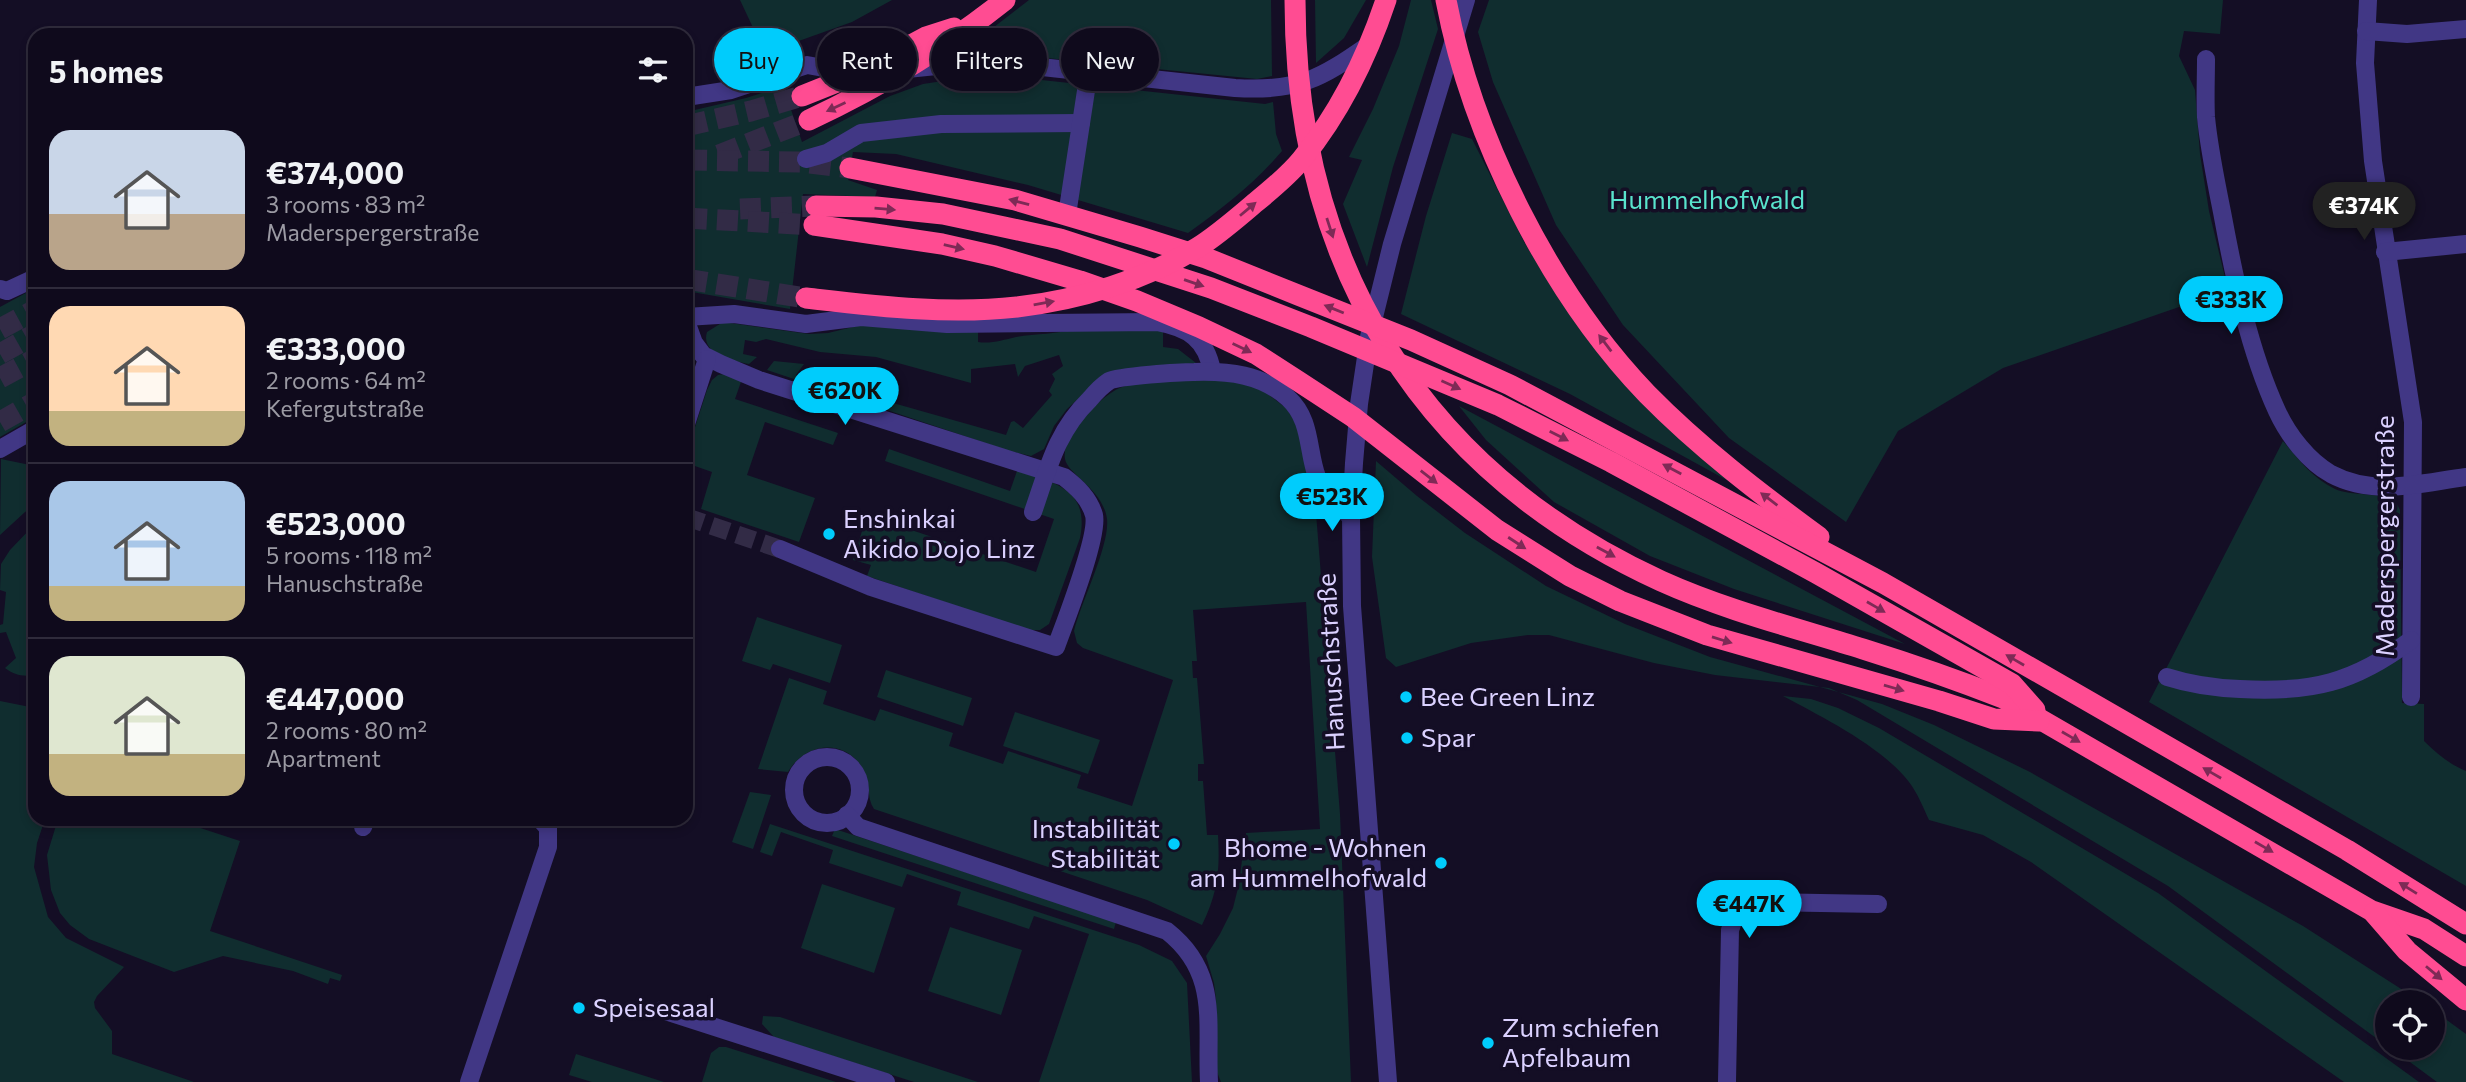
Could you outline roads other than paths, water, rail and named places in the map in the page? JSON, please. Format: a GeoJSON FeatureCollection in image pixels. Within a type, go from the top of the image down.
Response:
{"type":"FeatureCollection","features":[{"type":"Feature","properties":{"kind":"highway"},"geometry":{"type":"LineString","coordinates":[[917,62],[1005,0]]}},
{"type":"Feature","properties":{"kind":"highway"},"geometry":{"type":"LineString","coordinates":[[1295,0],[1299,99],[1306,140],[1321,201],[1339,255],[1387,347],[1412,384],[1448,429],[1489,471],[1548,517],[1601,550],[1662,581],[1727,606],[1946,676],[2003,698],[2372,911],[2424,929],[2466,956]]}},
{"type":"Feature","properties":{"kind":"highway"},"geometry":{"type":"LineString","coordinates":[[806,298],[920,309],[975,310],[1018,307],[1069,298],[1136,279],[1198,248],[1301,160],[1333,116],[1370,44],[1386,0]]}},
{"type":"Feature","properties":{"kind":"highway"},"geometry":{"type":"LineString","coordinates":[[1446,0],[1462,66],[1486,134],[1521,211],[1555,273],[1607,346],[1646,393],[1738,476],[1882,583]]}},
{"type":"Feature","properties":{"kind":"highway"},"geometry":{"type":"LineString","coordinates":[[917,42],[982,18]]}},
{"type":"Feature","properties":{"kind":"highway"},"geometry":{"type":"LineString","coordinates":[[802,96],[817,90]]}},
{"type":"Feature","properties":{"kind":"highway"},"geometry":{"type":"LineString","coordinates":[[809,120],[869,91]]}},
{"type":"Feature","properties":{"kind":"highway"},"geometry":{"type":"LineString","coordinates":[[850,167],[1015,200],[1206,258],[1410,340],[1510,385],[1882,583],[2347,850],[2466,924]]}},
{"type":"Feature","properties":{"kind":"highway"},"geometry":{"type":"LineString","coordinates":[[876,208],[943,215],[1060,239],[1223,293],[1415,369],[1498,405],[1722,521],[2012,684],[2044,721],[1994,719],[1927,697],[1745,647],[1672,623],[1570,576],[1497,530],[1353,417],[1256,354],[1137,301],[1080,281],[995,256],[815,216],[876,208]]}},
{"type":"Feature","properties":{"kind":"highway"},"geometry":{"type":"LineString","coordinates":[[2372,911],[2407,951],[2466,1000]]}},
{"type":"Feature","properties":{"kind":"street","name":"Hanuschstraße"},"geometry":{"type":"LineString","coordinates":[[1388,1082],[1352,606],[1351,517],[1359,404],[1369,337],[1392,244],[1466,0]]}},
{"type":"Feature","properties":{"kind":"street","name":"Maderspergerstraße"},"geometry":{"type":"LineString","coordinates":[[2368,0],[2368,117],[2385,252],[2412,412],[2411,697]]}},
{"type":"Feature","properties":{"kind":"street"},"geometry":{"type":"LineString","coordinates":[[2366,31],[2407,34],[2466,29]]}},
{"type":"Feature","properties":{"kind":"street"},"geometry":{"type":"LineString","coordinates":[[1159,79],[1235,88],[1281,89],[1306,83],[1326,74],[1370,44]]}},
{"type":"Feature","properties":{"kind":"street"},"geometry":{"type":"LineString","coordinates":[[2206,59],[2206,117],[2229,248],[2259,364],[2277,411],[2302,450],[2329,473],[2348,482],[2370,487],[2413,485],[2466,477]]}},
{"type":"Feature","properties":{"kind":"street"},"geometry":{"type":"LineString","coordinates":[[917,68],[979,63],[1061,69]]}},
{"type":"Feature","properties":{"kind":"street"},"geometry":{"type":"LineString","coordinates":[[693,96],[730,90],[807,65],[817,67]]}},
{"type":"Feature","properties":{"kind":"street"},"geometry":{"type":"LineString","coordinates":[[1067,215],[1086,91]]}},
{"type":"Feature","properties":{"kind":"street"},"geometry":{"type":"LineString","coordinates":[[806,159],[827,153],[861,133],[942,124],[1081,123]]}},
{"type":"Feature","properties":{"kind":"street"},"geometry":{"type":"LineString","coordinates":[[2385,252],[2466,244]]}},
{"type":"Feature","properties":{"kind":"street"},"geometry":{"type":"LineString","coordinates":[[0,289],[8,291],[28,281]]}},
{"type":"Feature","properties":{"kind":"street"},"geometry":{"type":"LineString","coordinates":[[693,318],[734,314],[806,324],[861,317],[947,324],[1157,322],[1173,325],[1200,341],[1206,350],[1212,371]]}},
{"type":"Feature","properties":{"kind":"street"},"geometry":{"type":"LineString","coordinates":[[693,347],[707,359],[759,380],[1064,477],[1077,487],[1088,501],[1094,517],[1090,546],[1056,647],[871,587],[780,549]]}},
{"type":"Feature","properties":{"kind":"street"},"geometry":{"type":"LineString","coordinates":[[693,402],[707,359]]}},
{"type":"Feature","properties":{"kind":"street"},"geometry":{"type":"LineString","coordinates":[[1033,512],[1046,471],[1066,425],[1110,380],[1176,372],[1212,371],[1245,374],[1269,384],[1290,400],[1304,421],[1311,441],[1316,475],[1324,490],[1351,517]]}},
{"type":"Feature","properties":{"kind":"street"},"geometry":{"type":"LineString","coordinates":[[0,449],[28,433]]}},
{"type":"Feature","properties":{"kind":"street"},"geometry":{"type":"LineString","coordinates":[[2166,677],[2195,686],[2281,691],[2324,685],[2372,666],[2411,640]]}},
{"type":"Feature","properties":{"kind":"street"},"geometry":{"type":"LineString","coordinates":[[847,815],[858,827],[1167,931],[1189,950],[1205,985],[1209,1082]]}},
{"type":"Feature","properties":{"kind":"street"},"geometry":{"type":"LineString","coordinates":[[469,1082],[548,847],[546,826]]}},
{"type":"Feature","properties":{"kind":"street"},"geometry":{"type":"LineString","coordinates":[[1727,1082],[1730,930],[1735,914],[1745,905],[1761,902],[1878,904]]}},
{"type":"Feature","properties":{"kind":"street"},"geometry":{"type":"LineString","coordinates":[[662,1010],[886,1082]]}},
{"type":"Feature","properties":{"kind":"tunnel"},"geometry":{"type":"LineString","coordinates":[[693,124],[802,96]]}},
{"type":"Feature","properties":{"kind":"tunnel"},"geometry":{"type":"LineString","coordinates":[[719,155],[809,120]]}},
{"type":"Feature","properties":{"kind":"tunnel"},"geometry":{"type":"LineString","coordinates":[[693,160],[800,162],[850,168]]}},
{"type":"Feature","properties":{"kind":"tunnel"},"geometry":{"type":"LineString","coordinates":[[740,209],[816,206]]}},
{"type":"Feature","properties":{"kind":"tunnel"},"geometry":{"type":"LineString","coordinates":[[693,218],[814,225]]}},
{"type":"Feature","properties":{"kind":"tunnel"},"geometry":{"type":"LineString","coordinates":[[693,280],[806,298]]}},
{"type":"Feature","properties":{"kind":"tunnel"},"geometry":{"type":"LineString","coordinates":[[0,329],[28,314]]}},
{"type":"Feature","properties":{"kind":"tunnel"},"geometry":{"type":"LineString","coordinates":[[0,354],[28,338]]}},
{"type":"Feature","properties":{"kind":"tunnel"},"geometry":{"type":"LineString","coordinates":[[0,378],[28,363]]}},
{"type":"Feature","properties":{"kind":"tunnel"},"geometry":{"type":"LineString","coordinates":[[0,422],[28,406]]}},
{"type":"Feature","properties":{"kind":"tunnel"},"geometry":{"type":"LineString","coordinates":[[693,519],[780,549]]}},
{"type":"Feature","properties":{"kind":"place","name":"Enshinkai Aikido Dojo Linz"},"geometry":{"type":"Point","coordinates":[829,534]}},
{"type":"Feature","properties":{"kind":"place","name":"Bee Green Linz"},"geometry":{"type":"Point","coordinates":[1406,697]}},
{"type":"Feature","properties":{"kind":"place","name":"Spar"},"geometry":{"type":"Point","coordinates":[1407,738]}},
{"type":"Feature","properties":{"kind":"place","name":"Instabilität Stabilität"},"geometry":{"type":"Point","coordinates":[1174,844]}},
{"type":"Feature","properties":{"kind":"place","name":"Bhome - Wohnen am Hummelhofwald"},"geometry":{"type":"Point","coordinates":[1441,863]}},
{"type":"Feature","properties":{"kind":"place","name":"Speisesaal"},"geometry":{"type":"Point","coordinates":[579,1008]}},
{"type":"Feature","properties":{"kind":"place","name":"Zum schiefen Apfelbaum"},"geometry":{"type":"Point","coordinates":[1488,1043]}},
{"type":"Feature","properties":{"kind":"park label","name":"Hummelhofwald"},"geometry":{"type":"Point","coordinates":[1707,200]}}]}
